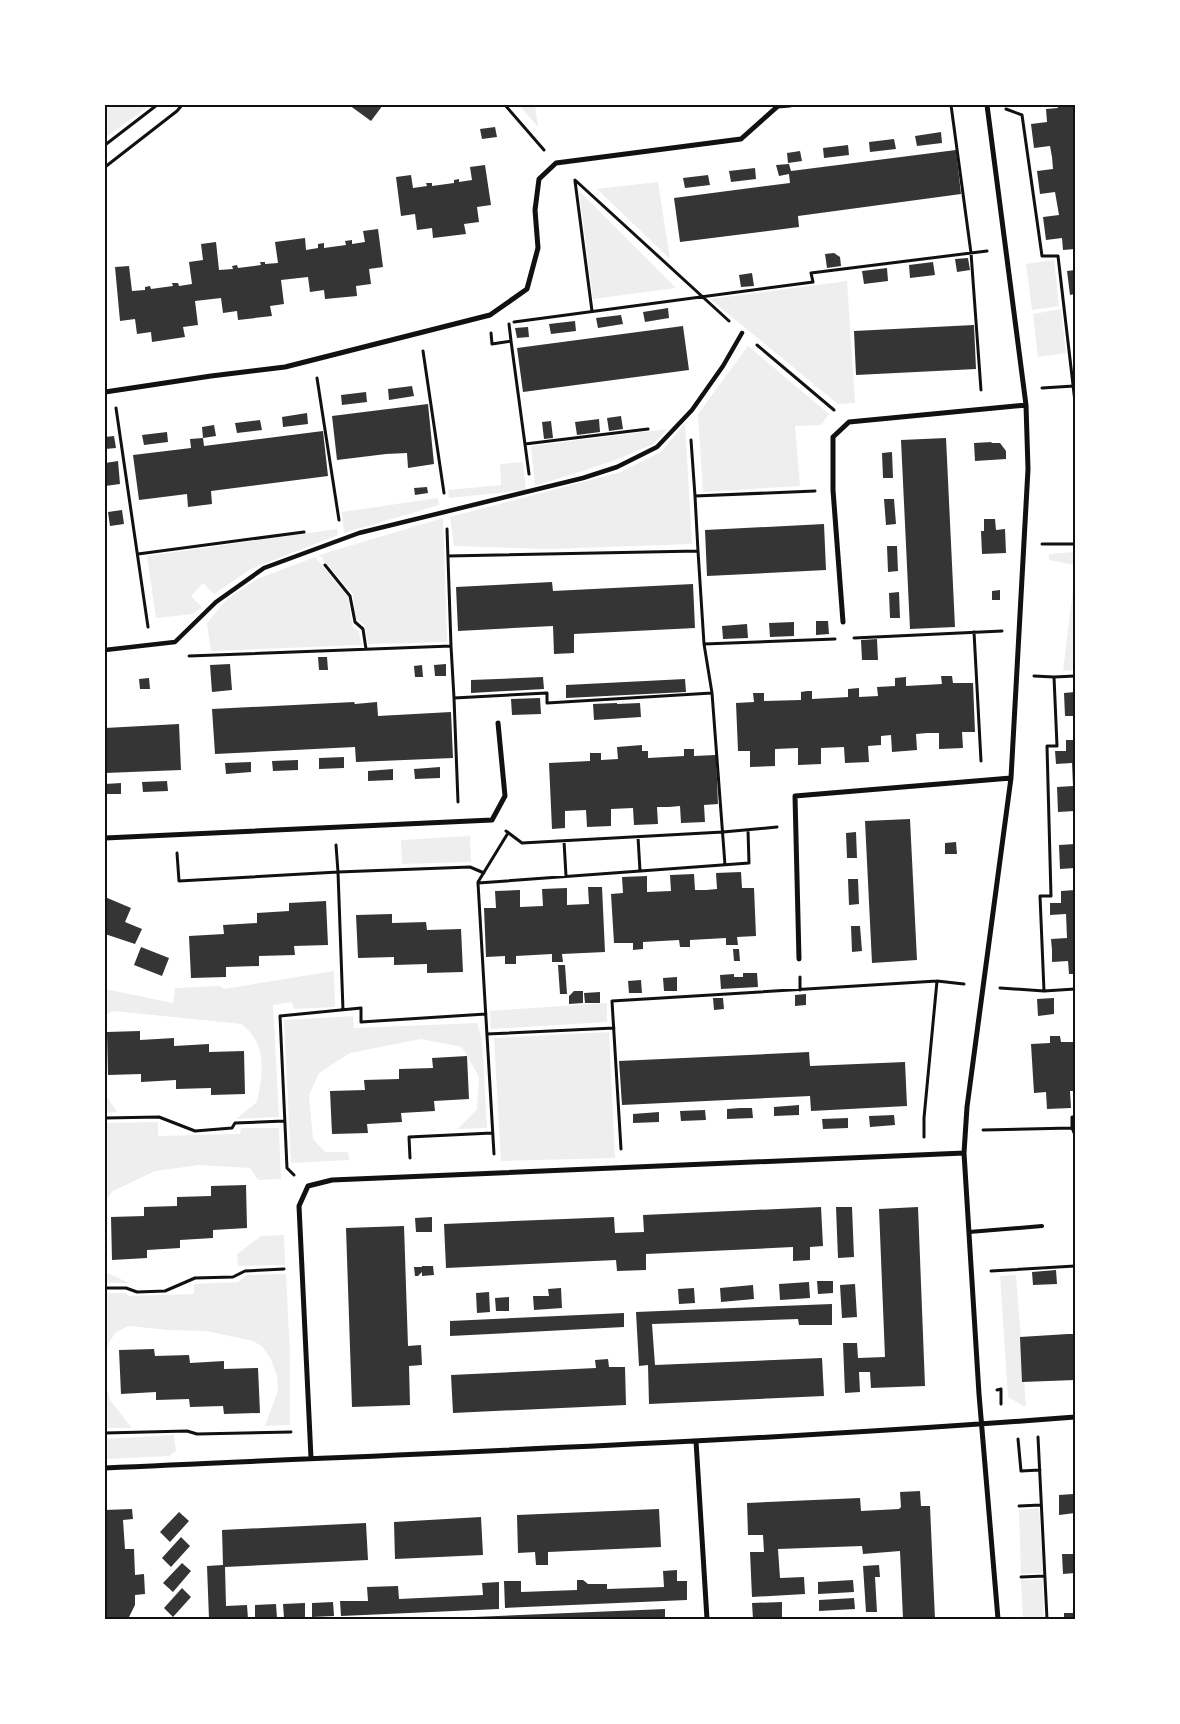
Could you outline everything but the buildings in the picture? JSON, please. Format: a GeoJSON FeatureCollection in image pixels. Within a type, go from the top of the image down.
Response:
{"type":"FeatureCollection","features":[{"type":"Feature","properties":{"kind":"street"},"geometry":{"type":"LineString","coordinates":[[105,392],[285,367],[490,315],[527,289],[538,248],[534,210],[539,179],[556,163],[741,139],[778,106],[790,105]]}},
{"type":"Feature","properties":{"kind":"street"},"geometry":{"type":"LineString","coordinates":[[987,105],[1026,405],[1028,470],[1011,778],[967,1107],[964,1153],[981,1424],[998,1619]]}},
{"type":"Feature","properties":{"kind":"street"},"geometry":{"type":"LineString","coordinates":[[105,650],[175,642],[216,602],[264,568],[342,539],[359,533],[618,468],[657,447],[689,414],[723,366],[742,332]]}},
{"type":"Feature","properties":{"kind":"street"},"geometry":{"type":"LineString","coordinates":[[843,622],[833,490],[833,437],[849,422],[1026,405]]}},
{"type":"Feature","properties":{"kind":"street"},"geometry":{"type":"LineString","coordinates":[[105,838],[492,820],[504,796],[498,723]]}},
{"type":"Feature","properties":{"kind":"street"},"geometry":{"type":"LineString","coordinates":[[799,959],[795,796],[1011,778]]}},
{"type":"Feature","properties":{"kind":"street"},"geometry":{"type":"LineString","coordinates":[[310,1458],[299,1206],[308,1186],[332,1180],[964,1153]]}},
{"type":"Feature","properties":{"kind":"street"},"geometry":{"type":"LineString","coordinates":[[105,1468],[696,1440],[1075,1417]]}},
{"type":"Feature","properties":{"kind":"street"},"geometry":{"type":"LineString","coordinates":[[696,1440],[707,1619]]}},
{"type":"Feature","properties":{"kind":"lane"},"geometry":{"type":"LineString","coordinates":[[969,1232],[1042,1226]]}},
{"type":"Feature","properties":{"kind":"path"},"geometry":{"type":"LineString","coordinates":[[105,145],[157,105]]}},
{"type":"Feature","properties":{"kind":"path"},"geometry":{"type":"LineString","coordinates":[[105,167],[177,111],[182,105]]}},
{"type":"Feature","properties":{"kind":"path"},"geometry":{"type":"LineString","coordinates":[[505,105],[556,163],[742,332],[849,422]]}},
{"type":"Feature","properties":{"kind":"path"},"geometry":{"type":"LineString","coordinates":[[951,105],[970,253],[983,409]]}},
{"type":"Feature","properties":{"kind":"path"},"geometry":{"type":"LineString","coordinates":[[1005,108],[1022,115],[1042,256],[1058,256],[1075,402]]}},
{"type":"Feature","properties":{"kind":"path"},"geometry":{"type":"LineString","coordinates":[[575,180],[592,311]]}},
{"type":"Feature","properties":{"kind":"path"},"geometry":{"type":"LineString","coordinates":[[532,490],[509,323],[813,282],[811,273],[987,251],[1007,259]]}},
{"type":"Feature","properties":{"kind":"path"},"geometry":{"type":"LineString","coordinates":[[490,315],[492,344],[511,341]]}},
{"type":"Feature","properties":{"kind":"path"},"geometry":{"type":"LineString","coordinates":[[421,333],[446,512],[459,822]]}},
{"type":"Feature","properties":{"kind":"path"},"geometry":{"type":"LineString","coordinates":[[314,360],[342,539]]}},
{"type":"Feature","properties":{"kind":"path"},"geometry":{"type":"LineString","coordinates":[[1024,390],[1074,386]]}},
{"type":"Feature","properties":{"kind":"path"},"geometry":{"type":"LineString","coordinates":[[112,391],[119,418],[151,644]]}},
{"type":"Feature","properties":{"kind":"path"},"geometry":{"type":"LineString","coordinates":[[689,414],[704,644],[712,693],[726,865]]}},
{"type":"Feature","properties":{"kind":"path"},"geometry":{"type":"LineString","coordinates":[[525,444],[678,425]]}},
{"type":"Feature","properties":{"kind":"path"},"geometry":{"type":"LineString","coordinates":[[695,496],[833,490]]}},
{"type":"Feature","properties":{"kind":"path"},"geometry":{"type":"LineString","coordinates":[[138,554],[312,531]]}},
{"type":"Feature","properties":{"kind":"path"},"geometry":{"type":"LineString","coordinates":[[1024,544],[1075,544]]}},
{"type":"Feature","properties":{"kind":"path"},"geometry":{"type":"LineString","coordinates":[[313,550],[350,596],[355,622],[363,629],[366,649]]}},
{"type":"Feature","properties":{"kind":"path"},"geometry":{"type":"LineString","coordinates":[[448,556],[698,550]]}},
{"type":"Feature","properties":{"kind":"path"},"geometry":{"type":"LineString","coordinates":[[853,638],[1019,630]]}},
{"type":"Feature","properties":{"kind":"path"},"geometry":{"type":"LineString","coordinates":[[974,632],[982,780]]}},
{"type":"Feature","properties":{"kind":"path"},"geometry":{"type":"LineString","coordinates":[[704,644],[844,638]]}},
{"type":"Feature","properties":{"kind":"path"},"geometry":{"type":"LineString","coordinates":[[175,642],[187,656],[451,646]]}},
{"type":"Feature","properties":{"kind":"path"},"geometry":{"type":"LineString","coordinates":[[454,698],[547,693],[548,703],[712,693]]}},
{"type":"Feature","properties":{"kind":"path"},"geometry":{"type":"LineString","coordinates":[[492,820],[522,843],[723,832],[795,826]]}},
{"type":"Feature","properties":{"kind":"path"},"geometry":{"type":"LineString","coordinates":[[335,828],[343,1010]]}},
{"type":"Feature","properties":{"kind":"path"},"geometry":{"type":"LineString","coordinates":[[478,883],[749,863],[748,830]]}},
{"type":"Feature","properties":{"kind":"path"},"geometry":{"type":"LineString","coordinates":[[495,1173],[478,883],[508,832]]}},
{"type":"Feature","properties":{"kind":"path"},"geometry":{"type":"LineString","coordinates":[[176,835],[179,881],[470,867],[484,873]]}},
{"type":"Feature","properties":{"kind":"path"},"geometry":{"type":"LineString","coordinates":[[638,836],[640,871]]}},
{"type":"Feature","properties":{"kind":"path"},"geometry":{"type":"LineString","coordinates":[[564,841],[566,876]]}},
{"type":"Feature","properties":{"kind":"path"},"geometry":{"type":"LineString","coordinates":[[622,1168],[612,1001],[938,981]]}},
{"type":"Feature","properties":{"kind":"path"},"geometry":{"type":"LineString","coordinates":[[1044,991],[1075,989]]}},
{"type":"Feature","properties":{"kind":"path"},"geometry":{"type":"LineString","coordinates":[[308,1186],[287,1168],[280,1016],[361,1008],[361,1022],[486,1014]]}},
{"type":"Feature","properties":{"kind":"path"},"geometry":{"type":"LineString","coordinates":[[487,1034],[614,1028]]}},
{"type":"Feature","properties":{"kind":"path"},"geometry":{"type":"LineString","coordinates":[[1075,1116],[1072,1117],[1072,1128],[1075,1135]]}},
{"type":"Feature","properties":{"kind":"path"},"geometry":{"type":"LineString","coordinates":[[105,1118],[160,1117],[195,1131],[232,1128],[235,1123],[284,1122]]}},
{"type":"Feature","properties":{"kind":"path"},"geometry":{"type":"LineString","coordinates":[[965,1130],[1072,1128]]}},
{"type":"Feature","properties":{"kind":"path"},"geometry":{"type":"LineString","coordinates":[[412,1176],[408,1137],[492,1133]]}},
{"type":"Feature","properties":{"kind":"path"},"geometry":{"type":"LineString","coordinates":[[972,1272],[1075,1266]]}},
{"type":"Feature","properties":{"kind":"path"},"geometry":{"type":"LineString","coordinates":[[105,1288],[126,1288],[137,1292],[165,1291],[195,1278],[232,1277],[245,1271],[302,1268]]}},
{"type":"Feature","properties":{"kind":"path"},"geometry":{"type":"LineString","coordinates":[[979,1394],[1000,1389],[1001,1405],[1016,1408],[1021,1471],[1040,1470]]}},
{"type":"Feature","properties":{"kind":"path"},"geometry":{"type":"LineString","coordinates":[[1037,1420],[1047,1619]]}},
{"type":"Feature","properties":{"kind":"path"},"geometry":{"type":"LineString","coordinates":[[105,1433],[187,1431],[198,1434],[309,1432]]}},
{"type":"Feature","properties":{"kind":"path"},"geometry":{"type":"LineString","coordinates":[[1019,1506],[1041,1505]]}},
{"type":"Feature","properties":{"kind":"path"},"geometry":{"type":"LineString","coordinates":[[1021,1577],[1045,1576]]}},
{"type":"Feature","properties":{"kind":"shaded area"},"geometry":{"type":"Polygon","coordinates":[[[105,105],[150,105],[105,138],[105,105]]]}},
{"type":"Feature","properties":{"kind":"shaded area"},"geometry":{"type":"Polygon","coordinates":[[[519,105],[535,105],[538,127],[519,105]]]}},
{"type":"Feature","properties":{"kind":"shaded area"},"geometry":{"type":"Polygon","coordinates":[[[658,182],[670,259],[597,189],[658,182]]]}},
{"type":"Feature","properties":{"kind":"shaded area"},"geometry":{"type":"Polygon","coordinates":[[[579,191],[676,288],[593,299],[579,191]]]}},
{"type":"Feature","properties":{"kind":"shaded area"},"geometry":{"type":"Polygon","coordinates":[[[1054,260],[1059,306],[1032,310],[1026,264],[1054,260]]]}},
{"type":"Feature","properties":{"kind":"shaded area"},"geometry":{"type":"Polygon","coordinates":[[[847,281],[855,403],[838,404],[710,299],[847,281]]]}},
{"type":"Feature","properties":{"kind":"shaded area"},"geometry":{"type":"Polygon","coordinates":[[[1061,309],[1066,353],[1038,357],[1033,314],[1061,309]]]}},
{"type":"Feature","properties":{"kind":"shaded area"},"geometry":{"type":"Polygon","coordinates":[[[748,346],[829,414],[821,425],[795,426],[800,486],[703,492],[698,414],[748,346]]]}},
{"type":"Feature","properties":{"kind":"shaded area"},"geometry":{"type":"Polygon","coordinates":[[[685,423],[692,544],[548,549],[454,546],[450,517],[621,472],[661,452],[685,423]]]}},
{"type":"Feature","properties":{"kind":"shaded area"},"geometry":{"type":"Polygon","coordinates":[[[668,429],[653,444],[613,461],[535,486],[531,446],[668,429]]]}},
{"type":"Feature","properties":{"kind":"shaded area"},"geometry":{"type":"Polygon","coordinates":[[[523,462],[526,490],[449,498],[448,490],[501,485],[500,464],[523,462]]]}},
{"type":"Feature","properties":{"kind":"shaded area"},"geometry":{"type":"Polygon","coordinates":[[[438,498],[439,505],[344,533],[342,512],[438,498]]]}},
{"type":"Feature","properties":{"kind":"shaded area"},"geometry":{"type":"Polygon","coordinates":[[[443,518],[447,642],[368,644],[365,626],[355,617],[353,594],[319,555],[443,518]]]}},
{"type":"Feature","properties":{"kind":"shaded area"},"geometry":{"type":"Polygon","coordinates":[[[337,529],[338,535],[251,569],[214,594],[203,583],[191,596],[202,607],[193,614],[156,618],[147,556],[337,529]]]}},
{"type":"Feature","properties":{"kind":"shaded area"},"geometry":{"type":"Polygon","coordinates":[[[1075,552],[1075,565],[1049,560],[1049,554],[1075,552]]]}},
{"type":"Feature","properties":{"kind":"shaded area"},"geometry":{"type":"Polygon","coordinates":[[[315,557],[348,597],[353,627],[359,631],[361,645],[211,651],[207,623],[226,600],[257,579],[315,557]]]}},
{"type":"Feature","properties":{"kind":"shaded area"},"geometry":{"type":"Polygon","coordinates":[[[1075,573],[1075,670],[1063,671],[1075,573]]]}},
{"type":"Feature","properties":{"kind":"shaded area"},"geometry":{"type":"Polygon","coordinates":[[[470,836],[471,862],[402,864],[401,840],[470,836]]]}},
{"type":"Feature","properties":{"kind":"shaded area"},"geometry":{"type":"Polygon","coordinates":[[[334,971],[335,1007],[294,1009],[292,1002],[273,1005],[279,1117],[236,1119],[257,1102],[262,1070],[261,1054],[255,1039],[242,1024],[114,1011],[105,1015],[105,989],[173,1003],[175,988],[220,986],[224,989],[334,971]]]}},
{"type":"Feature","properties":{"kind":"shaded area"},"geometry":{"type":"Polygon","coordinates":[[[607,1003],[607,1022],[491,1029],[490,1011],[607,1003]]]}},
{"type":"Feature","properties":{"kind":"shaded area"},"geometry":{"type":"Polygon","coordinates":[[[353,1016],[354,1028],[477,1023],[482,1040],[487,1128],[458,1129],[477,1109],[479,1077],[462,1047],[421,1039],[350,1053],[319,1073],[309,1095],[313,1139],[325,1152],[348,1152],[349,1160],[291,1163],[284,1020],[353,1016]]]}},
{"type":"Feature","properties":{"kind":"shaded area"},"geometry":{"type":"Polygon","coordinates":[[[609,1032],[615,1158],[501,1161],[494,1038],[609,1032]]]}},
{"type":"Feature","properties":{"kind":"shaded area"},"geometry":{"type":"Polygon","coordinates":[[[105,1094],[117,1112],[105,1113],[105,1094]]]}},
{"type":"Feature","properties":{"kind":"shaded area"},"geometry":{"type":"Polygon","coordinates":[[[158,1122],[158,1136],[240,1134],[241,1128],[279,1128],[281,1179],[258,1180],[250,1168],[200,1165],[155,1171],[113,1191],[105,1200],[105,1123],[158,1122]]]}},
{"type":"Feature","properties":{"kind":"shaded area"},"geometry":{"type":"Polygon","coordinates":[[[284,1235],[285,1265],[238,1266],[237,1254],[261,1236],[284,1235]]]}},
{"type":"Feature","properties":{"kind":"shaded area"},"geometry":{"type":"Polygon","coordinates":[[[105,1272],[129,1283],[105,1283],[105,1272]]]}},
{"type":"Feature","properties":{"kind":"shaded area"},"geometry":{"type":"Polygon","coordinates":[[[286,1274],[290,1355],[290,1425],[265,1426],[278,1391],[277,1376],[271,1359],[263,1347],[253,1341],[206,1331],[129,1326],[116,1332],[108,1344],[105,1360],[105,1293],[125,1293],[129,1296],[194,1294],[194,1284],[238,1282],[247,1275],[286,1274]]]}},
{"type":"Feature","properties":{"kind":"shaded area"},"geometry":{"type":"Polygon","coordinates":[[[1016,1275],[1026,1407],[1008,1397],[1000,1276],[1016,1275]]]}},
{"type":"Feature","properties":{"kind":"shaded area"},"geometry":{"type":"Polygon","coordinates":[[[105,1382],[110,1400],[132,1428],[105,1428],[105,1382]]]}},
{"type":"Feature","properties":{"kind":"shaded area"},"geometry":{"type":"Polygon","coordinates":[[[174,1435],[176,1451],[169,1456],[105,1459],[105,1439],[174,1435]]]}},
{"type":"Feature","properties":{"kind":"shaded area"},"geometry":{"type":"Polygon","coordinates":[[[1039,1508],[1043,1573],[1021,1574],[1019,1510],[1039,1508]]]}},
{"type":"Feature","properties":{"kind":"shaded area"},"geometry":{"type":"Polygon","coordinates":[[[1043,1579],[1044,1619],[1023,1619],[1021,1580],[1043,1579]]]}}]}
